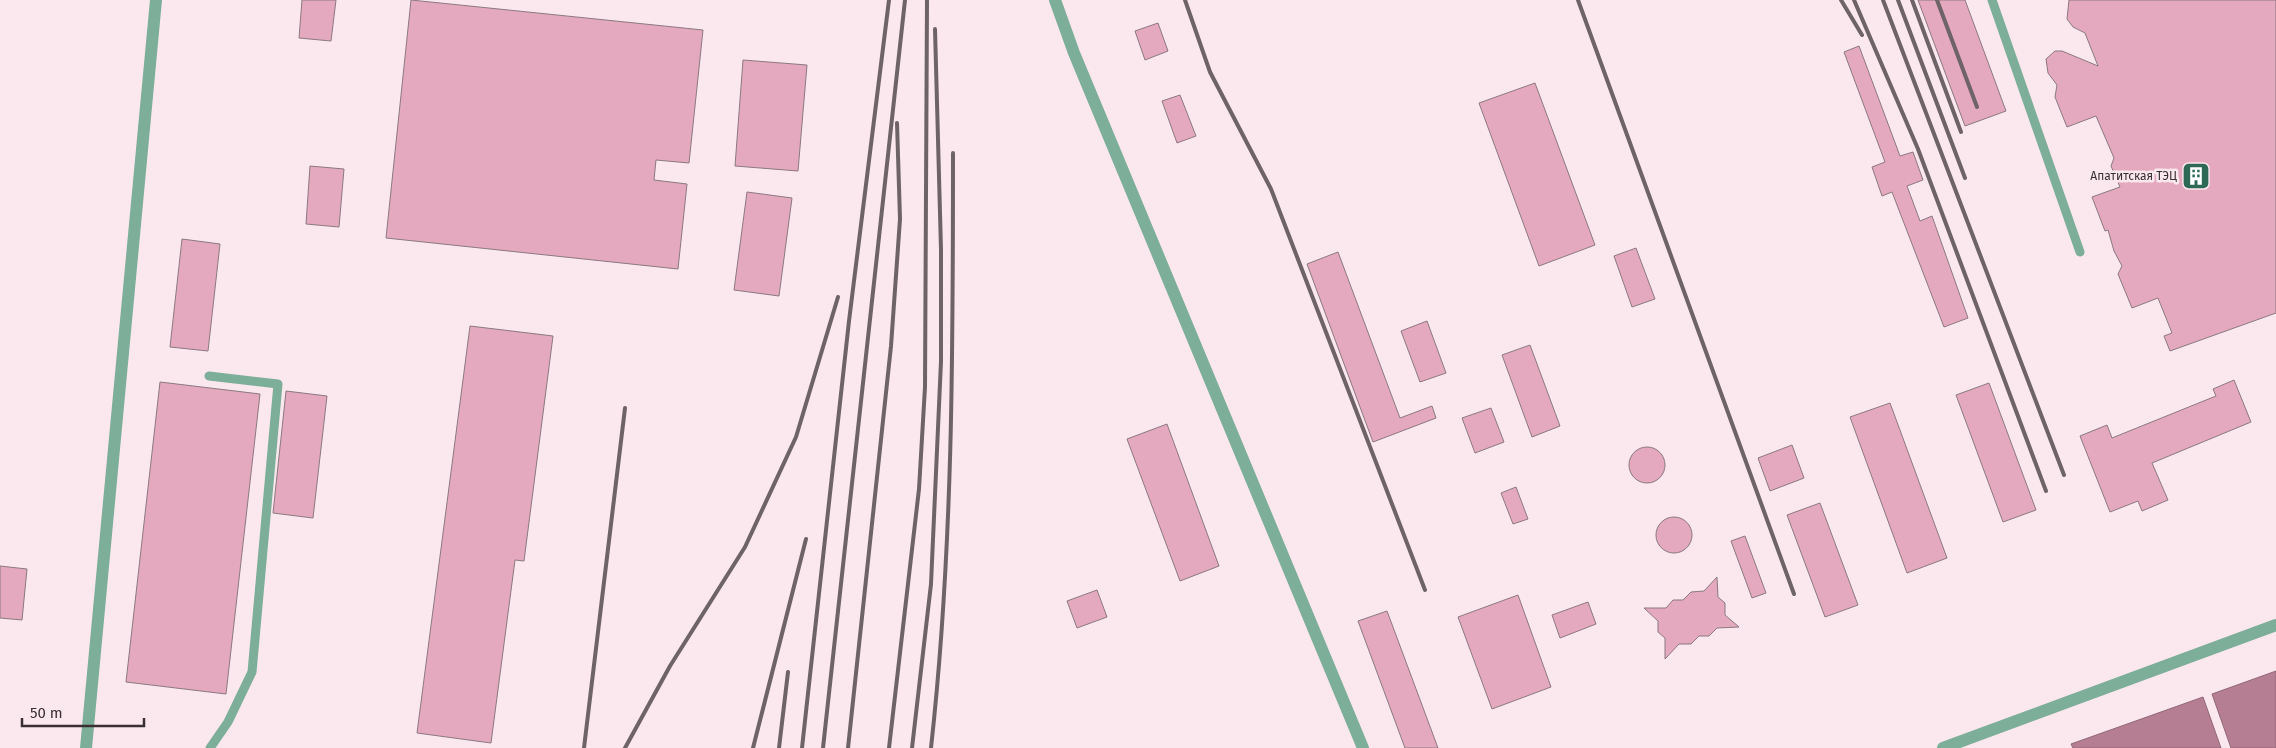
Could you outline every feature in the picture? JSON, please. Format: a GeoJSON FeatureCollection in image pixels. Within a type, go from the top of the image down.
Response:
{"type":"FeatureCollection","features":[{"type":"Feature","properties":{"kind":"street"},"geometry":{"type":"LineString","coordinates":[[86,748],[156,0]]}},
{"type":"Feature","properties":{"kind":"street"},"geometry":{"type":"LineString","coordinates":[[1056,0],[1078,62],[1363,748]]}},
{"type":"Feature","properties":{"kind":"street"},"geometry":{"type":"LineString","coordinates":[[1943,748],[2276,625]]}},
{"type":"Feature","properties":{"kind":"lane"},"geometry":{"type":"LineString","coordinates":[[1992,0],[2080,252]]}},
{"type":"Feature","properties":{"kind":"lane"},"geometry":{"type":"LineString","coordinates":[[209,376],[278,384],[252,672],[228,722],[210,748]]}},
{"type":"Feature","properties":{"kind":"shaded area"},"geometry":{"type":"Polygon","coordinates":[[[2276,671],[2276,748],[2231,748],[2212,694],[2276,671]]]}},
{"type":"Feature","properties":{"kind":"shaded area"},"geometry":{"type":"Polygon","coordinates":[[[2203,697],[2221,748],[2073,748],[2071,744],[2203,697]]]}},
{"type":"Feature","properties":{"kind":"building"},"geometry":{"type":"Polygon","coordinates":[[[302,0],[336,0],[331,41],[299,38],[302,0]]]}},
{"type":"Feature","properties":{"kind":"building"},"geometry":{"type":"Polygon","coordinates":[[[411,0],[703,30],[689,163],[656,160],[654,180],[687,184],[678,269],[386,238],[411,0]]]}},
{"type":"Feature","properties":{"kind":"building"},"geometry":{"type":"Polygon","coordinates":[[[1918,0],[1965,0],[2006,111],[1965,126],[1918,0]]]}},
{"type":"Feature","properties":{"kind":"building","name":"Апатитская ТЭЦ"},"geometry":{"type":"Polygon","coordinates":[[[2069,0],[2276,0],[2276,313],[2170,351],[2164,336],[2172,333],[2158,298],[2132,308],[2118,274],[2122,266],[2114,251],[2108,230],[2105,231],[2092,197],[2120,187],[2111,166],[2114,158],[2096,116],[2067,127],[2055,97],[2057,85],[2048,73],[2046,59],[2055,51],[2062,51],[2098,66],[2085,33],[2073,27],[2067,19],[2069,0]]]}},
{"type":"Feature","properties":{"kind":"building"},"geometry":{"type":"Polygon","coordinates":[[[1158,23],[1168,51],[1145,60],[1135,31],[1158,23]]]}},
{"type":"Feature","properties":{"kind":"building"},"geometry":{"type":"Polygon","coordinates":[[[1859,46],[1900,156],[1913,152],[1923,180],[1907,186],[1920,221],[1932,216],[1968,318],[1944,327],[1892,192],[1882,196],[1872,167],[1885,162],[1844,52],[1859,46]]]}},
{"type":"Feature","properties":{"kind":"building"},"geometry":{"type":"Polygon","coordinates":[[[743,60],[807,65],[798,171],[735,166],[743,60]]]}},
{"type":"Feature","properties":{"kind":"building"},"geometry":{"type":"Polygon","coordinates":[[[1535,83],[1595,245],[1539,266],[1479,103],[1535,83]]]}},
{"type":"Feature","properties":{"kind":"building"},"geometry":{"type":"Polygon","coordinates":[[[1180,95],[1196,136],[1177,143],[1162,101],[1180,95]]]}},
{"type":"Feature","properties":{"kind":"building"},"geometry":{"type":"Polygon","coordinates":[[[310,166],[344,169],[339,227],[306,224],[310,166]]]}},
{"type":"Feature","properties":{"kind":"building"},"geometry":{"type":"Polygon","coordinates":[[[747,192],[792,198],[779,296],[734,290],[747,192]]]}},
{"type":"Feature","properties":{"kind":"building"},"geometry":{"type":"Polygon","coordinates":[[[182,239],[220,244],[208,351],[170,347],[182,239]]]}},
{"type":"Feature","properties":{"kind":"building"},"geometry":{"type":"Polygon","coordinates":[[[1636,248],[1655,299],[1632,307],[1614,256],[1636,248]]]}},
{"type":"Feature","properties":{"kind":"building"},"geometry":{"type":"Polygon","coordinates":[[[1338,252],[1400,418],[1432,406],[1436,418],[1373,442],[1307,264],[1338,252]]]}},
{"type":"Feature","properties":{"kind":"building"},"geometry":{"type":"Polygon","coordinates":[[[1427,321],[1446,373],[1420,382],[1401,331],[1427,321]]]}},
{"type":"Feature","properties":{"kind":"building"},"geometry":{"type":"Polygon","coordinates":[[[470,326],[553,336],[524,561],[515,560],[491,743],[417,733],[470,326]]]}},
{"type":"Feature","properties":{"kind":"building"},"geometry":{"type":"Polygon","coordinates":[[[1530,345],[1560,426],[1532,437],[1502,355],[1530,345]]]}},
{"type":"Feature","properties":{"kind":"building"},"geometry":{"type":"Polygon","coordinates":[[[2234,380],[2251,422],[2152,463],[2168,500],[2142,511],[2138,501],[2110,512],[2080,436],[2107,425],[2112,438],[2216,396],[2213,389],[2234,380]]]}},
{"type":"Feature","properties":{"kind":"building"},"geometry":{"type":"Polygon","coordinates":[[[160,382],[260,394],[226,694],[126,682],[160,382]]]}},
{"type":"Feature","properties":{"kind":"building"},"geometry":{"type":"Polygon","coordinates":[[[1989,383],[2036,510],[2003,522],[1956,395],[1989,383]]]}},
{"type":"Feature","properties":{"kind":"building"},"geometry":{"type":"Polygon","coordinates":[[[286,391],[327,396],[313,518],[273,513],[286,391]]]}},
{"type":"Feature","properties":{"kind":"building"},"geometry":{"type":"Polygon","coordinates":[[[1890,403],[1947,558],[1907,573],[1850,417],[1890,403]]]}},
{"type":"Feature","properties":{"kind":"building"},"geometry":{"type":"Polygon","coordinates":[[[1491,408],[1504,442],[1475,453],[1462,418],[1491,408]]]}},
{"type":"Feature","properties":{"kind":"building"},"geometry":{"type":"Polygon","coordinates":[[[1167,424],[1219,566],[1180,581],[1127,439],[1167,424]]]}},
{"type":"Feature","properties":{"kind":"building"},"geometry":{"type":"Polygon","coordinates":[[[1792,445],[1804,478],[1770,491],[1758,458],[1792,445]]]}},
{"type":"Feature","properties":{"kind":"building"},"geometry":{"type":"Polygon","coordinates":[[[1647,447],[1659,453],[1665,465],[1659,477],[1647,483],[1635,477],[1629,465],[1635,453],[1647,447]]]}},
{"type":"Feature","properties":{"kind":"building"},"geometry":{"type":"Polygon","coordinates":[[[1516,487],[1528,519],[1513,524],[1501,493],[1516,487]]]}},
{"type":"Feature","properties":{"kind":"building"},"geometry":{"type":"Polygon","coordinates":[[[1820,503],[1858,605],[1825,617],[1787,515],[1820,503]]]}},
{"type":"Feature","properties":{"kind":"building"},"geometry":{"type":"Polygon","coordinates":[[[1674,517],[1686,523],[1692,535],[1686,547],[1674,553],[1662,547],[1656,535],[1662,523],[1674,517]]]}},
{"type":"Feature","properties":{"kind":"building"},"geometry":{"type":"Polygon","coordinates":[[[1745,536],[1766,593],[1752,598],[1731,541],[1745,536]]]}},
{"type":"Feature","properties":{"kind":"building"},"geometry":{"type":"Polygon","coordinates":[[[0,566],[27,569],[22,620],[0,618],[0,566]]]}},
{"type":"Feature","properties":{"kind":"building"},"geometry":{"type":"Polygon","coordinates":[[[1717,577],[1718,597],[1725,603],[1725,615],[1739,627],[1717,628],[1709,636],[1699,636],[1691,644],[1679,644],[1665,659],[1665,638],[1658,632],[1658,621],[1644,608],[1666,608],[1673,600],[1683,600],[1691,592],[1704,591],[1717,577]]]}},
{"type":"Feature","properties":{"kind":"building"},"geometry":{"type":"Polygon","coordinates":[[[1097,590],[1107,617],[1077,628],[1067,601],[1097,590]]]}},
{"type":"Feature","properties":{"kind":"building"},"geometry":{"type":"Polygon","coordinates":[[[1518,595],[1551,687],[1492,709],[1458,617],[1518,595]]]}},
{"type":"Feature","properties":{"kind":"building"},"geometry":{"type":"Polygon","coordinates":[[[1588,602],[1596,624],[1560,638],[1552,615],[1588,602]]]}},
{"type":"Feature","properties":{"kind":"building"},"geometry":{"type":"Polygon","coordinates":[[[1387,611],[1438,748],[1405,748],[1358,621],[1387,611]]]}},
{"type":"Feature","properties":{"kind":"railway"},"geometry":{"type":"LineString","coordinates":[[802,748],[849,321],[889,0]]}},
{"type":"Feature","properties":{"kind":"railway"},"geometry":{"type":"LineString","coordinates":[[823,748],[905,0]]}},
{"type":"Feature","properties":{"kind":"railway"},"geometry":{"type":"LineString","coordinates":[[889,748],[919,489],[925,387],[927,0]]}},
{"type":"Feature","properties":{"kind":"railway"},"geometry":{"type":"LineString","coordinates":[[1185,0],[1210,72],[1271,189],[1425,590]]}},
{"type":"Feature","properties":{"kind":"railway"},"geometry":{"type":"LineString","coordinates":[[1578,0],[1794,594]]}},
{"type":"Feature","properties":{"kind":"railway"},"geometry":{"type":"LineString","coordinates":[[1841,0],[1862,35]]}},
{"type":"Feature","properties":{"kind":"railway"},"geometry":{"type":"LineString","coordinates":[[1854,0],[1918,149],[2046,491]]}},
{"type":"Feature","properties":{"kind":"railway"},"geometry":{"type":"LineString","coordinates":[[1883,0],[2064,475]]}},
{"type":"Feature","properties":{"kind":"railway"},"geometry":{"type":"LineString","coordinates":[[1898,0],[1965,178]]}},
{"type":"Feature","properties":{"kind":"railway"},"geometry":{"type":"LineString","coordinates":[[1912,0],[1961,132]]}},
{"type":"Feature","properties":{"kind":"railway"},"geometry":{"type":"LineString","coordinates":[[1937,0],[1977,107]]}},
{"type":"Feature","properties":{"kind":"railway"},"geometry":{"type":"LineString","coordinates":[[912,748],[931,584],[941,361],[941,250],[935,29]]}},
{"type":"Feature","properties":{"kind":"railway"},"geometry":{"type":"LineString","coordinates":[[848,748],[891,346],[900,219],[897,123]]}},
{"type":"Feature","properties":{"kind":"railway"},"geometry":{"type":"LineString","coordinates":[[931,748],[944,599],[948,525],[953,302],[953,153]]}},
{"type":"Feature","properties":{"kind":"railway"},"geometry":{"type":"LineString","coordinates":[[625,748],[670,666],[745,547],[796,437],[838,297]]}},
{"type":"Feature","properties":{"kind":"railway"},"geometry":{"type":"LineString","coordinates":[[584,748],[625,408]]}},
{"type":"Feature","properties":{"kind":"railway"},"geometry":{"type":"LineString","coordinates":[[753,748],[806,539]]}},
{"type":"Feature","properties":{"kind":"railway"},"geometry":{"type":"LineString","coordinates":[[779,748],[788,672]]}},
{"type":"Feature","properties":{"kind":"place","name":"Апатитская ТЭЦ"},"geometry":{"type":"Point","coordinates":[2196,176]}}]}
